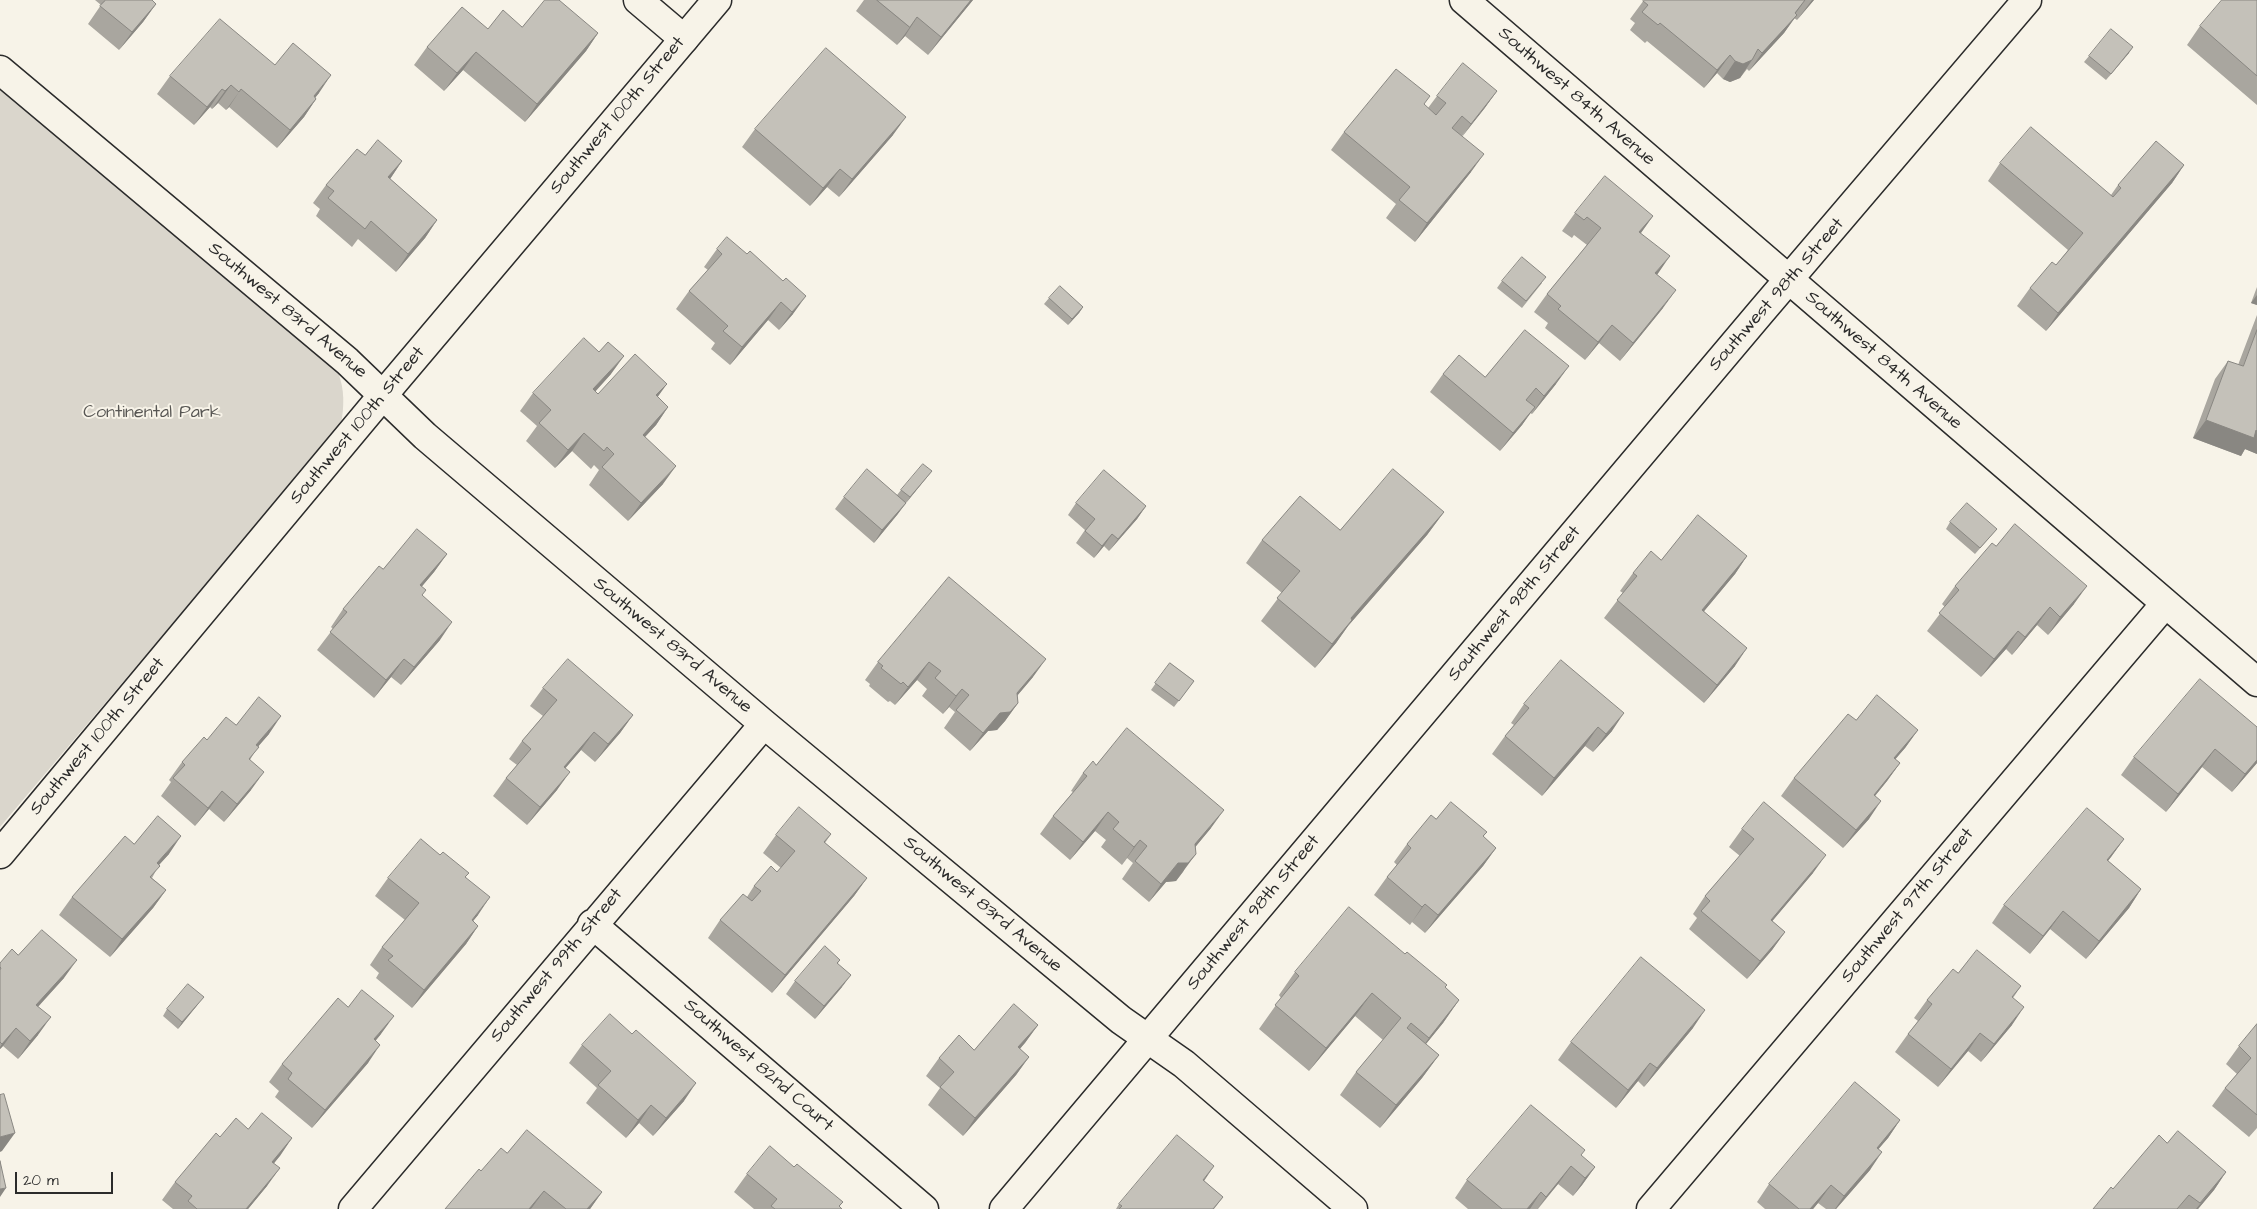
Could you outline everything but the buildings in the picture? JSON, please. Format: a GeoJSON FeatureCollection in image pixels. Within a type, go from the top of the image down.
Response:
{"type":"FeatureCollection","features":[{"type":"Feature","properties":{"kind":"street"},"geometry":{"type":"LineString","coordinates":[[638,0],[684,39]]}},
{"type":"Feature","properties":{"kind":"street","name":"Southwest 100th Street"},"geometry":{"type":"LineString","coordinates":[[0,854],[383,395],[717,0]]}},
{"type":"Feature","properties":{"kind":"street","name":"Southwest 84th Avenue"},"geometry":{"type":"LineString","coordinates":[[1464,0],[2257,682]]}},
{"type":"Feature","properties":{"kind":"street","name":"Southwest 98th Street"},"geometry":{"type":"LineString","coordinates":[[1004,1209],[2027,0]]}},
{"type":"Feature","properties":{"kind":"street","name":"Southwest 83rd Avenue"},"geometry":{"type":"LineString","coordinates":[[0,70],[340,354],[425,436],[764,724],[1121,1020],[1184,1064],[1353,1209]]}},
{"type":"Feature","properties":{"kind":"street","name":"Southwest 97th Street"},"geometry":{"type":"LineString","coordinates":[[1651,1209],[2165,604]]}},
{"type":"Feature","properties":{"kind":"street","name":"Southwest 99th Street"},"geometry":{"type":"LineString","coordinates":[[353,1209],[592,924],[764,724]]}},
{"type":"Feature","properties":{"kind":"street","name":"Southwest 82nd Court"},"geometry":{"type":"LineString","coordinates":[[592,924],[924,1209]]}},
{"type":"Feature","properties":{"kind":"green space","name":"Continental Park"},"geometry":{"type":"Polygon","coordinates":[[[0,87],[338,372],[342,385],[343,411],[341,425],[0,827],[0,87]]]}}]}
